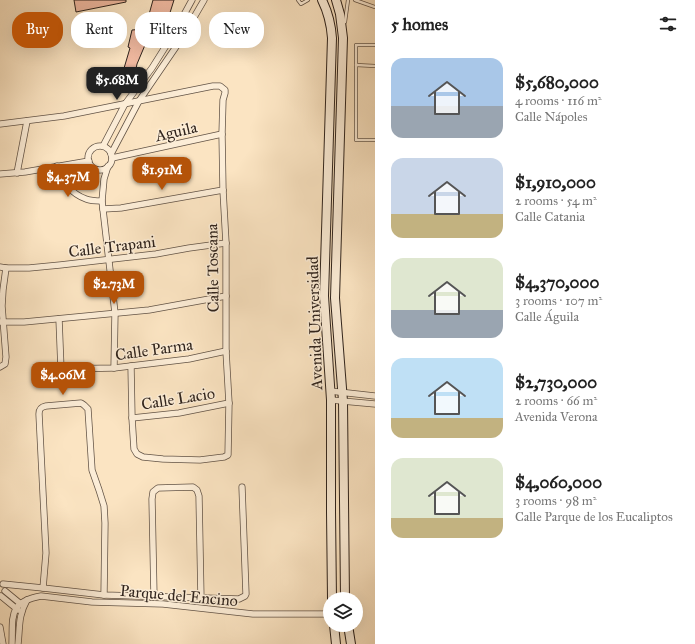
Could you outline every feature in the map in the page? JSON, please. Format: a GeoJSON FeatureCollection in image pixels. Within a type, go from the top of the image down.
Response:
{"type":"FeatureCollection","features":[{"type":"Feature","properties":{"kind":"main road","name":"Avenida Universidad"},"geometry":{"type":"LineString","coordinates":[[322,0],[331,27],[332,38],[324,296],[331,400],[332,592]]}},
{"type":"Feature","properties":{"kind":"main road","name":"Avenida Universidad"},"geometry":{"type":"LineString","coordinates":[[336,0],[340,14],[343,38],[335,298],[343,397],[345,592]]}},
{"type":"Feature","properties":{"kind":"main road"},"geometry":{"type":"LineString","coordinates":[[335,632],[336,644]]}},
{"type":"Feature","properties":{"kind":"main road"},"geometry":{"type":"LineString","coordinates":[[349,632],[351,644]]}},
{"type":"Feature","properties":{"kind":"street"},"geometry":{"type":"LineString","coordinates":[[185,12],[192,0]]}},
{"type":"Feature","properties":{"kind":"street"},"geometry":{"type":"LineString","coordinates":[[197,12],[204,0]]}},
{"type":"Feature","properties":{"kind":"street"},"geometry":{"type":"LineString","coordinates":[[103,146],[126,104],[165,48]]}},
{"type":"Feature","properties":{"kind":"street"},"geometry":{"type":"LineString","coordinates":[[114,368],[114,313],[102,201],[104,179],[112,156],[139,101],[175,48]]}},
{"type":"Feature","properties":{"kind":"street"},"geometry":{"type":"LineString","coordinates":[[152,68],[159,73]]}},
{"type":"Feature","properties":{"kind":"street","name":"Calle Toscana"},"geometry":{"type":"LineString","coordinates":[[132,418],[134,449],[137,454],[143,457],[200,460],[224,457],[228,455],[229,404],[226,350],[226,243],[222,134],[223,100],[225,90],[220,86],[213,86],[139,101]]}},
{"type":"Feature","properties":{"kind":"street"},"geometry":{"type":"LineString","coordinates":[[0,124],[64,116],[139,101]]}},
{"type":"Feature","properties":{"kind":"street"},"geometry":{"type":"LineString","coordinates":[[17,173],[27,121]]}},
{"type":"Feature","properties":{"kind":"street","name":"Aguila"},"geometry":{"type":"LineString","coordinates":[[112,156],[222,134]]}},
{"type":"Feature","properties":{"kind":"street"},"geometry":{"type":"LineString","coordinates":[[108,166],[101,170],[94,168],[89,161],[90,151],[96,147],[103,146],[107,148],[112,156]]}},
{"type":"Feature","properties":{"kind":"street"},"geometry":{"type":"LineString","coordinates":[[0,174],[17,173],[89,161]]}},
{"type":"Feature","properties":{"kind":"street"},"geometry":{"type":"LineString","coordinates":[[57,166],[58,173],[75,193],[86,199],[102,201]]}},
{"type":"Feature","properties":{"kind":"street"},"geometry":{"type":"LineString","coordinates":[[101,170],[104,179]]}},
{"type":"Feature","properties":{"kind":"street"},"geometry":{"type":"LineString","coordinates":[[103,209],[120,208],[223,190]]}},
{"type":"Feature","properties":{"kind":"street","name":"Calle Trapani"},"geometry":{"type":"LineString","coordinates":[[3,267],[29,268],[109,260],[226,243]]}},
{"type":"Feature","properties":{"kind":"street"},"geometry":{"type":"LineString","coordinates":[[0,367],[5,364],[6,358],[1,322],[3,267]]}},
{"type":"Feature","properties":{"kind":"street"},"geometry":{"type":"LineString","coordinates":[[1,322],[24,322],[114,313],[174,306],[226,296]]}},
{"type":"Feature","properties":{"kind":"street","name":"Calle Parma"},"geometry":{"type":"LineString","coordinates":[[59,319],[61,369],[114,368],[189,359],[226,350]]}},
{"type":"Feature","properties":{"kind":"street"},"geometry":{"type":"LineString","coordinates":[[131,366],[132,418]]}},
{"type":"Feature","properties":{"kind":"street"},"geometry":{"type":"LineString","coordinates":[[330,391],[343,397],[375,404]]}},
{"type":"Feature","properties":{"kind":"street"},"geometry":{"type":"LineString","coordinates":[[331,400],[343,397],[375,396]]}},
{"type":"Feature","properties":{"kind":"street"},"geometry":{"type":"LineString","coordinates":[[43,588],[46,553],[39,410],[46,406],[81,403],[88,409],[92,470],[104,506],[104,595]]}},
{"type":"Feature","properties":{"kind":"street","name":"Calle Lacio"},"geometry":{"type":"LineString","coordinates":[[132,418],[179,413],[229,404]]}},
{"type":"Feature","properties":{"kind":"street"},"geometry":{"type":"LineString","coordinates":[[154,596],[153,492],[158,488],[192,487],[197,490],[198,496],[201,598]]}},
{"type":"Feature","properties":{"kind":"street"},"geometry":{"type":"LineString","coordinates":[[2,584],[104,595],[240,599],[246,594],[242,487]]}},
{"type":"Feature","properties":{"kind":"street"},"geometry":{"type":"LineString","coordinates":[[2,584],[5,591],[22,605]]}},
{"type":"Feature","properties":{"kind":"street"},"geometry":{"type":"LineString","coordinates":[[5,591],[1,596],[21,613]]}},
{"type":"Feature","properties":{"kind":"street","name":"Parque del Encino"},"geometry":{"type":"LineString","coordinates":[[12,644],[12,620],[16,608],[27,600],[41,596],[92,602],[163,604],[253,614],[323,614]]}},
{"type":"Feature","properties":{"kind":"street","name":"Parque del Encino"},"geometry":{"type":"LineString","coordinates":[[18,644],[19,618],[22,605]]}},
{"type":"Feature","properties":{"kind":"street"},"geometry":{"type":"LineString","coordinates":[[0,627],[3,644]]}},
{"type":"Feature","properties":{"kind":"lane"},"geometry":{"type":"LineString","coordinates":[[298,0],[301,4],[308,0]]}},
{"type":"Feature","properties":{"kind":"lane"},"geometry":{"type":"LineString","coordinates":[[343,38],[348,0]]}},
{"type":"Feature","properties":{"kind":"lane"},"geometry":{"type":"LineString","coordinates":[[355,0],[375,7]]}},
{"type":"Feature","properties":{"kind":"lane"},"geometry":{"type":"LineString","coordinates":[[375,45],[356,45],[356,140],[375,140]]}},
{"type":"Feature","properties":{"kind":"lane"},"geometry":{"type":"LineString","coordinates":[[356,65],[375,66]]}},
{"type":"Feature","properties":{"kind":"building"},"geometry":{"type":"Polygon","coordinates":[[[74,0],[126,0],[126,2],[76,12],[74,0]]]}},
{"type":"Feature","properties":{"kind":"building"},"geometry":{"type":"Polygon","coordinates":[[[153,0],[174,0],[170,12],[150,12],[153,0]]]}},
{"type":"Feature","properties":{"kind":"building"},"geometry":{"type":"Polygon","coordinates":[[[132,30],[135,30],[135,48],[144,48],[135,73],[122,75],[130,48],[128,47],[132,30]]]}}]}
